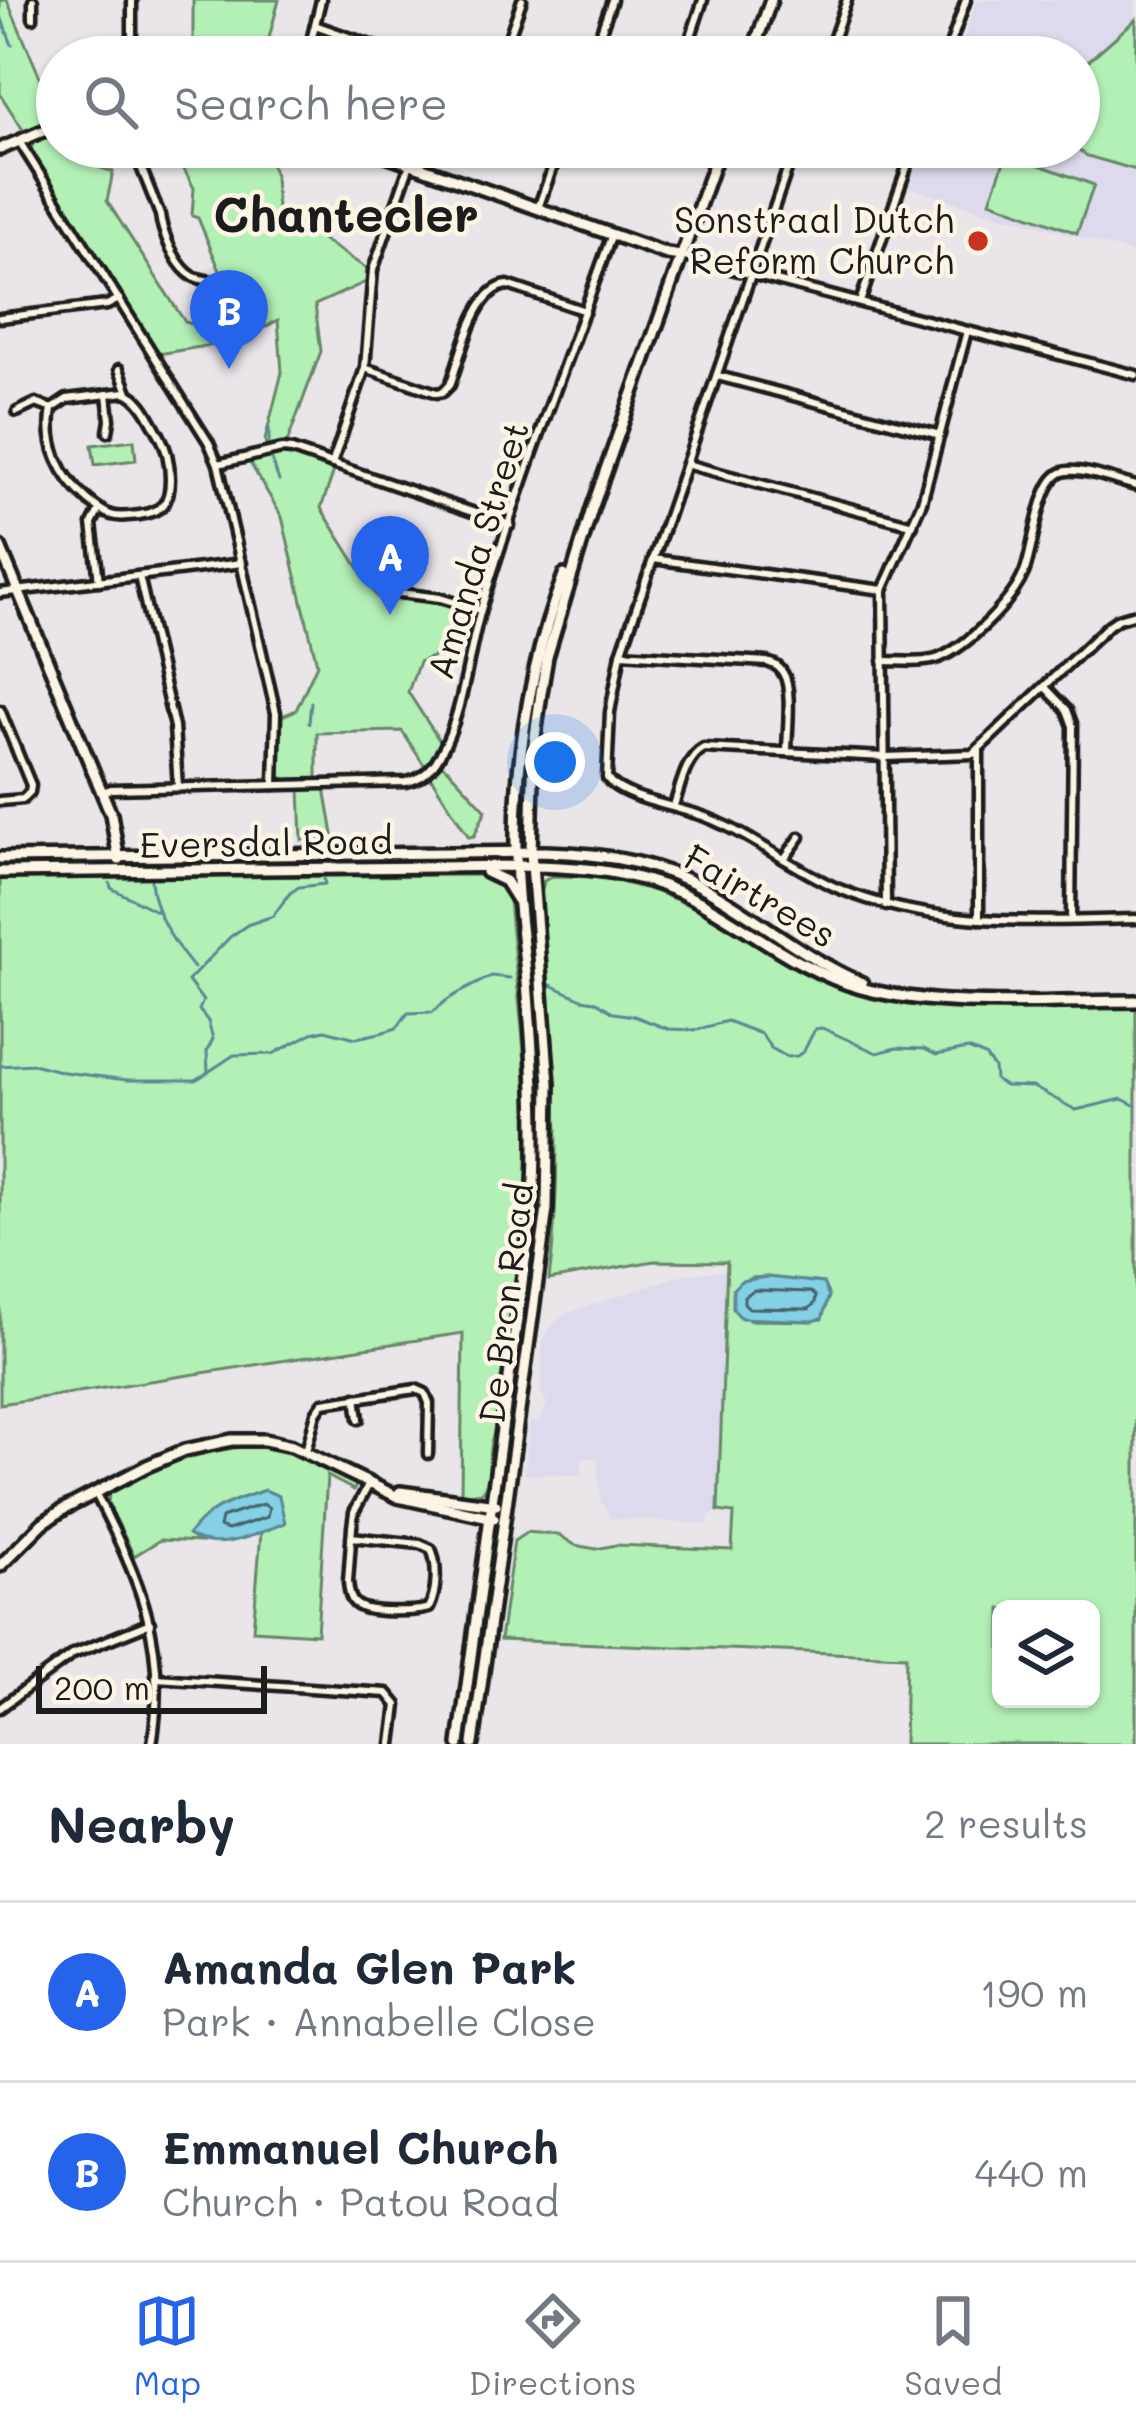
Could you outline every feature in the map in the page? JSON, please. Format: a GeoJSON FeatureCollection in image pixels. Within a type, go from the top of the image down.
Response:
{"type":"FeatureCollection","features":[{"type":"Feature","properties":{"kind":"street"},"geometry":{"type":"LineString","coordinates":[[33,0],[33,18]]}},
{"type":"Feature","properties":{"kind":"street"},"geometry":{"type":"LineString","coordinates":[[132,0],[132,36]]}},
{"type":"Feature","properties":{"kind":"street"},"geometry":{"type":"LineString","coordinates":[[312,36],[321,0]]}},
{"type":"Feature","properties":{"kind":"street"},"geometry":{"type":"LineString","coordinates":[[509,36],[522,0]]}},
{"type":"Feature","properties":{"kind":"street"},"geometry":{"type":"LineString","coordinates":[[599,36],[611,0]]}},
{"type":"Feature","properties":{"kind":"street"},"geometry":{"type":"LineString","coordinates":[[691,36],[704,0]]}},
{"type":"Feature","properties":{"kind":"street"},"geometry":{"type":"LineString","coordinates":[[758,36],[771,0]]}},
{"type":"Feature","properties":{"kind":"street"},"geometry":{"type":"LineString","coordinates":[[834,36],[847,0]]}},
{"type":"Feature","properties":{"kind":"street"},"geometry":{"type":"LineString","coordinates":[[953,36],[966,0]]}},
{"type":"Feature","properties":{"kind":"street"},"geometry":{"type":"LineString","coordinates":[[315,26],[344,36]]}},
{"type":"Feature","properties":{"kind":"street"},"geometry":{"type":"LineString","coordinates":[[0,149],[36,134]]}},
{"type":"Feature","properties":{"kind":"street"},"geometry":{"type":"LineString","coordinates":[[19,141],[36,168]]}},
{"type":"Feature","properties":{"kind":"street"},"geometry":{"type":"LineString","coordinates":[[36,168],[218,464],[276,713],[274,785]]}},
{"type":"Feature","properties":{"kind":"street"},"geometry":{"type":"LineString","coordinates":[[142,168],[161,226],[182,268],[196,278],[219,282]]}},
{"type":"Feature","properties":{"kind":"street"},"geometry":{"type":"LineString","coordinates":[[332,464],[365,368],[373,270],[409,168]]}},
{"type":"Feature","properties":{"kind":"street"},"geometry":{"type":"LineString","coordinates":[[422,168],[667,254],[1136,376]]}},
{"type":"Feature","properties":{"kind":"street"},"geometry":{"type":"LineString","coordinates":[[538,208],[552,168]]}},
{"type":"Feature","properties":{"kind":"street"},"geometry":{"type":"LineString","coordinates":[[517,867],[518,775],[531,685],[550,614],[592,509],[712,168]]}},
{"type":"Feature","properties":{"kind":"street"},"geometry":{"type":"LineString","coordinates":[[788,168],[621,653],[610,712],[607,778],[612,786],[736,830],[831,885],[886,906],[949,918],[1136,919]]}},
{"type":"Feature","properties":{"kind":"street"},"geometry":{"type":"LineString","coordinates":[[860,302],[907,168]]}},
{"type":"Feature","properties":{"kind":"street","name":"Amanda Street"},"geometry":{"type":"LineString","coordinates":[[102,792],[406,782],[426,774],[440,756],[455,716],[480,610],[612,234]]}},
{"type":"Feature","properties":{"kind":"street"},"geometry":{"type":"LineString","coordinates":[[365,368],[436,393],[446,390],[480,306],[499,286],[585,311]]}},
{"type":"Feature","properties":{"kind":"street"},"geometry":{"type":"LineString","coordinates":[[0,318],[107,305],[119,299]]}},
{"type":"Feature","properties":{"kind":"street"},"geometry":{"type":"LineString","coordinates":[[886,906],[883,590],[922,502],[967,331]]}},
{"type":"Feature","properties":{"kind":"street"},"geometry":{"type":"LineString","coordinates":[[52,409],[51,438],[61,471],[77,491],[99,510],[122,517],[161,509],[169,498],[164,442],[128,392],[119,369]]}},
{"type":"Feature","properties":{"kind":"street"},"geometry":{"type":"LineString","coordinates":[[718,376],[940,435]]}},
{"type":"Feature","properties":{"kind":"street"},"geometry":{"type":"LineString","coordinates":[[52,409],[67,399],[128,392]]}},
{"type":"Feature","properties":{"kind":"street"},"geometry":{"type":"LineString","coordinates":[[107,394],[108,432]]}},
{"type":"Feature","properties":{"kind":"street"},"geometry":{"type":"LineString","coordinates":[[17,412],[39,403],[52,409]]}},
{"type":"Feature","properties":{"kind":"street"},"geometry":{"type":"LineString","coordinates":[[218,464],[282,449],[509,525]]}},
{"type":"Feature","properties":{"kind":"street"},"geometry":{"type":"LineString","coordinates":[[686,464],[913,525]]}},
{"type":"Feature","properties":{"kind":"street"},"geometry":{"type":"LineString","coordinates":[[884,661],[934,660],[989,622],[1024,573],[1045,496],[1057,475],[1073,470],[1136,486]]}},
{"type":"Feature","properties":{"kind":"street"},"geometry":{"type":"LineString","coordinates":[[531,866],[535,744],[547,657],[592,509]]}},
{"type":"Feature","properties":{"kind":"street"},"geometry":{"type":"LineString","coordinates":[[99,510],[92,524],[99,581]]}},
{"type":"Feature","properties":{"kind":"street"},"geometry":{"type":"LineString","coordinates":[[0,547],[112,814],[119,872]]}},
{"type":"Feature","properties":{"kind":"street"},"geometry":{"type":"LineString","coordinates":[[652,559],[883,590]]}},
{"type":"Feature","properties":{"kind":"street"},"geometry":{"type":"LineString","coordinates":[[0,593],[242,562]]}},
{"type":"Feature","properties":{"kind":"street"},"geometry":{"type":"LineString","coordinates":[[139,576],[174,727],[178,788]]}},
{"type":"Feature","properties":{"kind":"street"},"geometry":{"type":"LineString","coordinates":[[392,592],[440,598],[480,610]]}},
{"type":"Feature","properties":{"kind":"street"},"geometry":{"type":"LineString","coordinates":[[674,805],[689,762],[709,748],[884,757],[980,751],[1109,625],[1136,614]]}},
{"type":"Feature","properties":{"kind":"street"},"geometry":{"type":"LineString","coordinates":[[621,653],[777,666],[786,678],[787,752]]}},
{"type":"Feature","properties":{"kind":"street"},"geometry":{"type":"LineString","coordinates":[[1045,687],[1067,710],[1072,726],[1071,920]]}},
{"type":"Feature","properties":{"kind":"street"},"geometry":{"type":"LineString","coordinates":[[0,710],[31,785],[23,799],[0,801]]}},
{"type":"Feature","properties":{"kind":"street"},"geometry":{"type":"LineString","coordinates":[[979,919],[980,751]]}},
{"type":"Feature","properties":{"kind":"street"},"geometry":{"type":"LineString","coordinates":[[784,859],[800,837]]}},
{"type":"Feature","properties":{"kind":"street","name":"Eversdal Road"},"geometry":{"type":"LineString","coordinates":[[0,858],[531,852]]}},
{"type":"Feature","properties":{"kind":"street","name":"Fairtrees"},"geometry":{"type":"LineString","coordinates":[[531,852],[610,856],[662,870],[709,890],[829,968],[887,992]]}},
{"type":"Feature","properties":{"kind":"street","name":"De Bron Road"},"geometry":{"type":"LineString","coordinates":[[473,1744],[548,1209],[549,1084],[531,866]]}},
{"type":"Feature","properties":{"kind":"street","name":"Eversdal Road"},"geometry":{"type":"LineString","coordinates":[[0,872],[517,867]]}},
{"type":"Feature","properties":{"kind":"street","name":"Fairtrees"},"geometry":{"type":"LineString","coordinates":[[517,867],[604,870],[652,882],[699,902],[817,971],[865,989],[962,1000],[1136,1001]]}},
{"type":"Feature","properties":{"kind":"street","name":"De Bron Road"},"geometry":{"type":"LineString","coordinates":[[459,1744],[528,1253],[535,1170],[532,1041],[517,867]]}},
{"type":"Feature","properties":{"kind":"street"},"geometry":{"type":"LineString","coordinates":[[472,868],[505,881],[520,910]]}},
{"type":"Feature","properties":{"kind":"street"},"geometry":{"type":"LineString","coordinates":[[306,1451],[320,1406],[410,1389],[425,1393],[429,1402],[428,1454]]}},
{"type":"Feature","properties":{"kind":"street"},"geometry":{"type":"LineString","coordinates":[[356,1397],[359,1419]]}},
{"type":"Feature","properties":{"kind":"street"},"geometry":{"type":"LineString","coordinates":[[0,1565],[54,1515],[147,1466],[211,1443],[265,1440],[306,1451],[398,1497],[506,1520]]}},
{"type":"Feature","properties":{"kind":"street"},"geometry":{"type":"LineString","coordinates":[[351,1537],[431,1549],[434,1593],[429,1608],[419,1612],[355,1604],[348,1587],[351,1537],[354,1512],[369,1484]]}},
{"type":"Feature","properties":{"kind":"street"},"geometry":{"type":"LineString","coordinates":[[382,1489],[507,1506]]}},
{"type":"Feature","properties":{"kind":"street"},"geometry":{"type":"LineString","coordinates":[[95,1492],[132,1567],[150,1623],[156,1678],[152,1744]]}},
{"type":"Feature","properties":{"kind":"street"},"geometry":{"type":"LineString","coordinates":[[0,1708],[73,1654],[150,1623]]}},
{"type":"Feature","properties":{"kind":"street"},"geometry":{"type":"LineString","coordinates":[[156,1678],[387,1693],[397,1705],[392,1744]]}},
{"type":"Feature","properties":{"kind":"shaded area"},"geometry":{"type":"Polygon","coordinates":[[[977,0],[1136,0],[1136,254],[909,187],[916,168],[1100,168],[1100,36],[965,36],[977,0]]]}},
{"type":"Feature","properties":{"kind":"shaded area"},"geometry":{"type":"Polygon","coordinates":[[[727,1270],[718,1511],[708,1524],[611,1518],[601,1502],[597,1458],[582,1458],[582,1475],[525,1474],[530,1422],[539,1422],[547,1403],[541,1391],[543,1340],[556,1320],[682,1275],[727,1270]]]}},
{"type":"Feature","properties":{"kind":"green space"},"geometry":{"type":"Polygon","coordinates":[[[0,0],[7,0],[36,68],[36,129],[25,133],[0,94],[0,0]]]}},
{"type":"Feature","properties":{"kind":"green space"},"geometry":{"type":"Polygon","coordinates":[[[193,0],[279,0],[270,36],[193,36],[193,0]]]}},
{"type":"Feature","properties":{"kind":"green space"},"geometry":{"type":"Polygon","coordinates":[[[1136,19],[1136,170],[1100,160],[1100,51],[1136,19]]]}},
{"type":"Feature","properties":{"kind":"green space"},"geometry":{"type":"Polygon","coordinates":[[[41,168],[113,172],[107,201],[185,322],[224,319],[229,299],[198,218],[192,216],[194,188],[183,168],[272,168],[277,210],[369,270],[368,281],[315,305],[321,351],[287,443],[267,449],[265,440],[282,372],[278,320],[242,340],[158,354],[41,168]]]}},
{"type":"Feature","properties":{"kind":"green space"},"geometry":{"type":"Polygon","coordinates":[[[1002,168],[1048,168],[1094,185],[1077,233],[990,201],[1002,168]]]}},
{"type":"Feature","properties":{"kind":"green space"},"geometry":{"type":"Polygon","coordinates":[[[134,440],[136,460],[95,465],[92,445],[134,440]]]}},
{"type":"Feature","properties":{"kind":"green space"},"geometry":{"type":"Polygon","coordinates":[[[287,453],[335,468],[321,508],[377,597],[392,602],[434,600],[475,617],[469,646],[419,662],[408,692],[441,743],[426,768],[402,731],[317,733],[317,780],[287,781],[280,776],[280,717],[296,710],[317,664],[282,517],[249,461],[287,453]]]}},
{"type":"Feature","properties":{"kind":"green space"},"geometry":{"type":"Polygon","coordinates":[[[440,764],[486,810],[474,836],[469,837],[430,776],[440,764]]]}},
{"type":"Feature","properties":{"kind":"green space"},"geometry":{"type":"Polygon","coordinates":[[[325,788],[334,840],[302,840],[300,789],[325,788]]]}},
{"type":"Feature","properties":{"kind":"green space"},"geometry":{"type":"Polygon","coordinates":[[[0,873],[47,878],[490,875],[503,885],[509,900],[524,1055],[527,1184],[511,1326],[482,1492],[461,1495],[463,1333],[0,1404],[0,873]]]}},
{"type":"Feature","properties":{"kind":"green space"},"geometry":{"type":"Polygon","coordinates":[[[553,876],[601,877],[655,891],[702,910],[748,939],[851,989],[902,1001],[1136,1006],[1136,1744],[904,1744],[906,1656],[500,1640],[514,1541],[527,1532],[559,1535],[575,1545],[596,1549],[616,1545],[732,1550],[734,1513],[718,1511],[727,1262],[654,1261],[549,1280],[557,1134],[541,895],[544,881],[553,876]],[[751,1278],[749,1320],[812,1321],[823,1283],[751,1278]]]}},
{"type":"Feature","properties":{"kind":"green space"},"geometry":{"type":"Polygon","coordinates":[[[255,1446],[300,1455],[356,1485],[354,1490],[327,1476],[317,1634],[253,1630],[261,1532],[285,1522],[265,1490],[204,1518],[189,1535],[199,1542],[160,1540],[134,1556],[108,1503],[113,1490],[165,1466],[255,1446]]]}},
{"type":"Feature","properties":{"kind":"water"},"geometry":{"type":"Polygon","coordinates":[[[767,1277],[823,1283],[829,1296],[822,1319],[741,1318],[733,1309],[733,1289],[741,1281],[767,1277]]]}},
{"type":"Feature","properties":{"kind":"water"},"geometry":{"type":"Polygon","coordinates":[[[265,1490],[279,1496],[285,1523],[224,1542],[188,1535],[213,1511],[265,1490]]]}},
{"type":"Feature","properties":{"kind":"waterway"},"geometry":{"type":"LineString","coordinates":[[0,14],[12,45]]}},
{"type":"Feature","properties":{"kind":"waterway"},"geometry":{"type":"LineString","coordinates":[[269,428],[269,444]]}},
{"type":"Feature","properties":{"kind":"waterway"},"geometry":{"type":"LineString","coordinates":[[272,460],[279,481]]}},
{"type":"Feature","properties":{"kind":"waterway"},"geometry":{"type":"LineString","coordinates":[[309,723],[311,702]]}},
{"type":"Feature","properties":{"kind":"waterway"},"geometry":{"type":"LineString","coordinates":[[208,1073],[207,1051],[213,1039],[199,1010],[203,1001],[188,981],[230,937],[273,916],[299,887],[325,884],[324,879]]}},
{"type":"Feature","properties":{"kind":"waterway"},"geometry":{"type":"LineString","coordinates":[[151,880],[166,927],[194,968]]}},
{"type":"Feature","properties":{"kind":"waterway"},"geometry":{"type":"LineString","coordinates":[[110,883],[111,888],[158,912]]}},
{"type":"Feature","properties":{"kind":"waterway"},"geometry":{"type":"LineString","coordinates":[[0,1066],[33,1064],[127,1080],[196,1080],[234,1055],[273,1054],[312,1033],[325,1030],[356,1038],[397,1028],[408,1013],[433,1012],[491,976],[510,978]]}},
{"type":"Feature","properties":{"kind":"waterway"},"geometry":{"type":"LineString","coordinates":[[551,985],[614,1013],[668,1029],[696,1030],[727,1021],[761,1034],[771,1048],[787,1057],[804,1051],[815,1029],[822,1028],[877,1053],[896,1048],[924,1049],[936,1055],[968,1049],[985,1056],[994,1068],[995,1080],[1005,1086],[1033,1087],[1076,1110],[1122,1099],[1136,1106]]}},
{"type":"Feature","properties":{"kind":"place","name":"Sonstraal Dutch Reform Church"},"geometry":{"type":"Point","coordinates":[978,241]}},
{"type":"Feature","properties":{"kind":"place","name":"Emmanuel Church"},"geometry":{"type":"Point","coordinates":[229,369]}},
{"type":"Feature","properties":{"kind":"place","name":"Amanda Glen Park"},"geometry":{"type":"Point","coordinates":[390,615]}},
{"type":"Feature","properties":{"kind":"district","name":"Chantecler"},"geometry":{"type":"Point","coordinates":[346,215]}}]}
